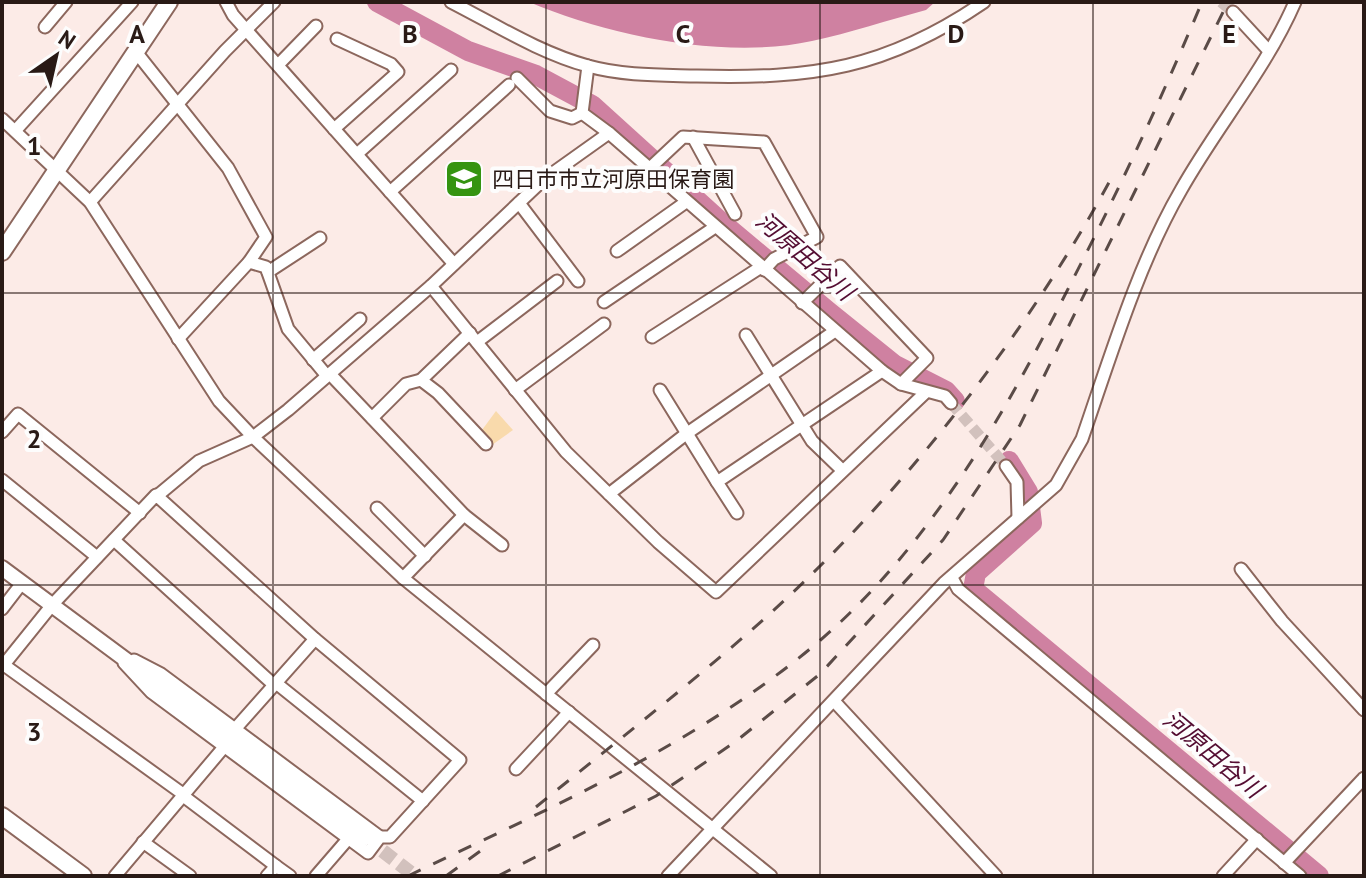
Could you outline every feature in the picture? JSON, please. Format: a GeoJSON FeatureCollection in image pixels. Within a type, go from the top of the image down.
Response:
{"type":"FeatureCollection","features":[{"type":"Feature","properties":{"kind":"main road"},"geometry":{"type":"LineString","coordinates":[[2,252],[169,2]]}},
{"type":"Feature","properties":{"kind":"main road"},"geometry":{"type":"LineString","coordinates":[[2,816],[79,875]]}},
{"type":"Feature","properties":{"kind":"street"},"geometry":{"type":"LineString","coordinates":[[45,27],[66,2]]}},
{"type":"Feature","properties":{"kind":"street"},"geometry":{"type":"LineString","coordinates":[[226,2],[454,264]]}},
{"type":"Feature","properties":{"kind":"street"},"geometry":{"type":"LineString","coordinates":[[90,202],[246,28],[274,2]]}},
{"type":"Feature","properties":{"kind":"street"},"geometry":{"type":"LineString","coordinates":[[451,2],[549,53],[588,66],[621,73],[755,77],[817,74],[855,64],[944,29],[984,2]]}},
{"type":"Feature","properties":{"kind":"street"},"geometry":{"type":"LineString","coordinates":[[668,876],[952,578],[1061,478],[1082,439],[1155,242],[1179,193],[1269,51],[1295,2]]}},
{"type":"Feature","properties":{"kind":"street"},"geometry":{"type":"LineString","coordinates":[[15,131],[128,3]]}},
{"type":"Feature","properties":{"kind":"street"},"geometry":{"type":"LineString","coordinates":[[1233,12],[1269,51]]}},
{"type":"Feature","properties":{"kind":"street"},"geometry":{"type":"LineString","coordinates":[[278,65],[316,26]]}},
{"type":"Feature","properties":{"kind":"street"},"geometry":{"type":"LineString","coordinates":[[334,129],[398,72],[391,64],[337,39]]}},
{"type":"Feature","properties":{"kind":"street"},"geometry":{"type":"LineString","coordinates":[[136,52],[179,102],[228,168],[266,237],[249,262],[178,339]]}},
{"type":"Feature","properties":{"kind":"street"},"geometry":{"type":"LineString","coordinates":[[390,192],[513,81],[550,111],[572,118],[582,108],[588,66]]}},
{"type":"Feature","properties":{"kind":"street"},"geometry":{"type":"LineString","coordinates":[[357,154],[451,70]]}},
{"type":"Feature","properties":{"kind":"street"},"geometry":{"type":"LineString","coordinates":[[582,108],[651,166],[715,227],[807,298],[835,331],[882,371],[907,378],[925,393],[945,396],[951,403]]}},
{"type":"Feature","properties":{"kind":"street"},"geometry":{"type":"LineString","coordinates":[[2,119],[90,202],[219,401],[253,437],[403,578],[771,876]]}},
{"type":"Feature","properties":{"kind":"street"},"geometry":{"type":"LineString","coordinates":[[290,876],[3,666],[52,605],[157,496],[199,461],[253,437],[431,286],[543,180],[609,133]]}},
{"type":"Feature","properties":{"kind":"street"},"geometry":{"type":"LineString","coordinates":[[651,166],[683,137],[764,142],[817,237],[766,265],[652,337]]}},
{"type":"Feature","properties":{"kind":"street"},"geometry":{"type":"LineString","coordinates":[[693,137],[735,214]]}},
{"type":"Feature","properties":{"kind":"street"},"geometry":{"type":"LineString","coordinates":[[617,251],[686,202]]}},
{"type":"Feature","properties":{"kind":"street"},"geometry":{"type":"LineString","coordinates":[[519,203],[578,281]]}},
{"type":"Feature","properties":{"kind":"street"},"geometry":{"type":"LineString","coordinates":[[604,302],[715,227]]}},
{"type":"Feature","properties":{"kind":"street"},"geometry":{"type":"LineString","coordinates":[[268,272],[320,238]]}},
{"type":"Feature","properties":{"kind":"street"},"geometry":{"type":"LineString","coordinates":[[249,262],[266,267],[288,329],[313,360],[464,515],[502,545]]}},
{"type":"Feature","properties":{"kind":"street"},"geometry":{"type":"LineString","coordinates":[[807,298],[840,266],[927,358],[907,378]]}},
{"type":"Feature","properties":{"kind":"street"},"geometry":{"type":"LineString","coordinates":[[372,418],[406,384],[421,380],[474,338],[557,281]]}},
{"type":"Feature","properties":{"kind":"street"},"geometry":{"type":"LineString","coordinates":[[431,286],[566,452],[716,592],[925,393]]}},
{"type":"Feature","properties":{"kind":"street"},"geometry":{"type":"LineString","coordinates":[[313,360],[360,319]]}},
{"type":"Feature","properties":{"kind":"street"},"geometry":{"type":"LineString","coordinates":[[515,390],[604,324]]}},
{"type":"Feature","properties":{"kind":"street"},"geometry":{"type":"LineString","coordinates":[[609,494],[686,434],[835,331]]}},
{"type":"Feature","properties":{"kind":"street"},"geometry":{"type":"LineString","coordinates":[[746,335],[801,425],[842,470]]}},
{"type":"Feature","properties":{"kind":"street"},"geometry":{"type":"LineString","coordinates":[[717,482],[882,371]]}},
{"type":"Feature","properties":{"kind":"street"},"geometry":{"type":"LineString","coordinates":[[421,380],[438,393],[486,444]]}},
{"type":"Feature","properties":{"kind":"street"},"geometry":{"type":"LineString","coordinates":[[660,390],[737,513]]}},
{"type":"Feature","properties":{"kind":"street"},"geometry":{"type":"LineString","coordinates":[[2,432],[18,414],[140,513]]}},
{"type":"Feature","properties":{"kind":"street"},"geometry":{"type":"LineString","coordinates":[[1006,466],[1017,482],[1025,512]]}},
{"type":"Feature","properties":{"kind":"street"},"geometry":{"type":"LineString","coordinates":[[2,480],[97,557]]}},
{"type":"Feature","properties":{"kind":"street"},"geometry":{"type":"LineString","coordinates":[[2,568],[373,838],[390,837],[460,760],[315,639],[157,496]]}},
{"type":"Feature","properties":{"kind":"street"},"geometry":{"type":"LineString","coordinates":[[377,508],[425,556]]}},
{"type":"Feature","properties":{"kind":"street"},"geometry":{"type":"LineString","coordinates":[[403,578],[464,515]]}},
{"type":"Feature","properties":{"kind":"street"},"geometry":{"type":"LineString","coordinates":[[114,540],[275,684],[423,801]]}},
{"type":"Feature","properties":{"kind":"street"},"geometry":{"type":"LineString","coordinates":[[1241,569],[1282,621],[1364,710]]}},
{"type":"Feature","properties":{"kind":"street"},"geometry":{"type":"LineString","coordinates":[[952,578],[958,589],[1257,839],[1290,857],[1300,876]]}},
{"type":"Feature","properties":{"kind":"street"},"geometry":{"type":"LineString","coordinates":[[2,609],[22,583]]}},
{"type":"Feature","properties":{"kind":"street"},"geometry":{"type":"LineString","coordinates":[[235,729],[315,639]]}},
{"type":"Feature","properties":{"kind":"street"},"geometry":{"type":"LineString","coordinates":[[546,694],[593,645]]}},
{"type":"Feature","properties":{"kind":"street"},"geometry":{"type":"LineString","coordinates":[[112,648],[161,674],[373,838]]}},
{"type":"Feature","properties":{"kind":"street"},"geometry":{"type":"LineString","coordinates":[[112,648],[151,692],[368,853],[373,838]]}},
{"type":"Feature","properties":{"kind":"street"},"geometry":{"type":"LineString","coordinates":[[834,701],[996,876]]}},
{"type":"Feature","properties":{"kind":"street"},"geometry":{"type":"LineString","coordinates":[[516,769],[569,712]]}},
{"type":"Feature","properties":{"kind":"street"},"geometry":{"type":"LineString","coordinates":[[115,876],[224,747]]}},
{"type":"Feature","properties":{"kind":"street"},"geometry":{"type":"LineString","coordinates":[[1290,857],[1364,778]]}},
{"type":"Feature","properties":{"kind":"street"},"geometry":{"type":"LineString","coordinates":[[316,876],[348,839]]}},
{"type":"Feature","properties":{"kind":"street"},"geometry":{"type":"LineString","coordinates":[[1223,876],[1257,839]]}},
{"type":"Feature","properties":{"kind":"street"},"geometry":{"type":"LineString","coordinates":[[143,842],[190,876]]}},
{"type":"Feature","properties":{"kind":"street"},"geometry":{"type":"LineString","coordinates":[[267,876],[276,866]]}},
{"type":"Feature","properties":{"kind":"shaded area"},"geometry":{"type":"Polygon","coordinates":[[[529,2],[935,2],[926,10],[826,38],[743,48],[706,46],[631,34],[529,2]]]}},
{"type":"Feature","properties":{"kind":"shaded area"},"geometry":{"type":"Polygon","coordinates":[[[496,411],[513,430],[492,445],[482,436],[482,430],[496,411]]]}},
{"type":"Feature","properties":{"kind":"waterway","name":"河原田谷川"},"geometry":{"type":"LineString","coordinates":[[377,2],[468,51],[536,75],[592,105],[720,221],[829,312],[895,365],[946,391],[955,401]]}},
{"type":"Feature","properties":{"kind":"waterway","name":"河原田谷川"},"geometry":{"type":"LineString","coordinates":[[1009,461],[1028,492],[1032,523],[976,573],[973,589],[1319,876]]}},
{"type":"Feature","properties":{"kind":"tunnel"},"geometry":{"type":"LineString","coordinates":[[1221,2],[1233,12]]}},
{"type":"Feature","properties":{"kind":"tunnel"},"geometry":{"type":"LineString","coordinates":[[951,403],[1006,466]]}},
{"type":"Feature","properties":{"kind":"tunnel"},"geometry":{"type":"LineString","coordinates":[[366,838],[415,876]]}},
{"type":"Feature","properties":{"kind":"railway"},"geometry":{"type":"LineString","coordinates":[[408,876],[608,779],[704,724],[795,661],[840,622],[881,580],[954,487],[1045,334],[1123,178],[1202,2]]}},
{"type":"Feature","properties":{"kind":"railway"},"geometry":{"type":"LineString","coordinates":[[498,876],[656,796],[735,742],[820,674],[943,540],[1020,425],[1228,2]]}},
{"type":"Feature","properties":{"kind":"railway"},"geometry":{"type":"LineString","coordinates":[[536,807],[747,634],[851,534],[901,479],[995,362],[1077,239],[1112,177]]}},
{"type":"Feature","properties":{"kind":"railway"},"geometry":{"type":"LineString","coordinates":[[446,876],[490,844]]}},
{"type":"Feature","properties":{"kind":"place","name":"四日市市立河原田保育園"},"geometry":{"type":"Point","coordinates":[464,179]}}]}
